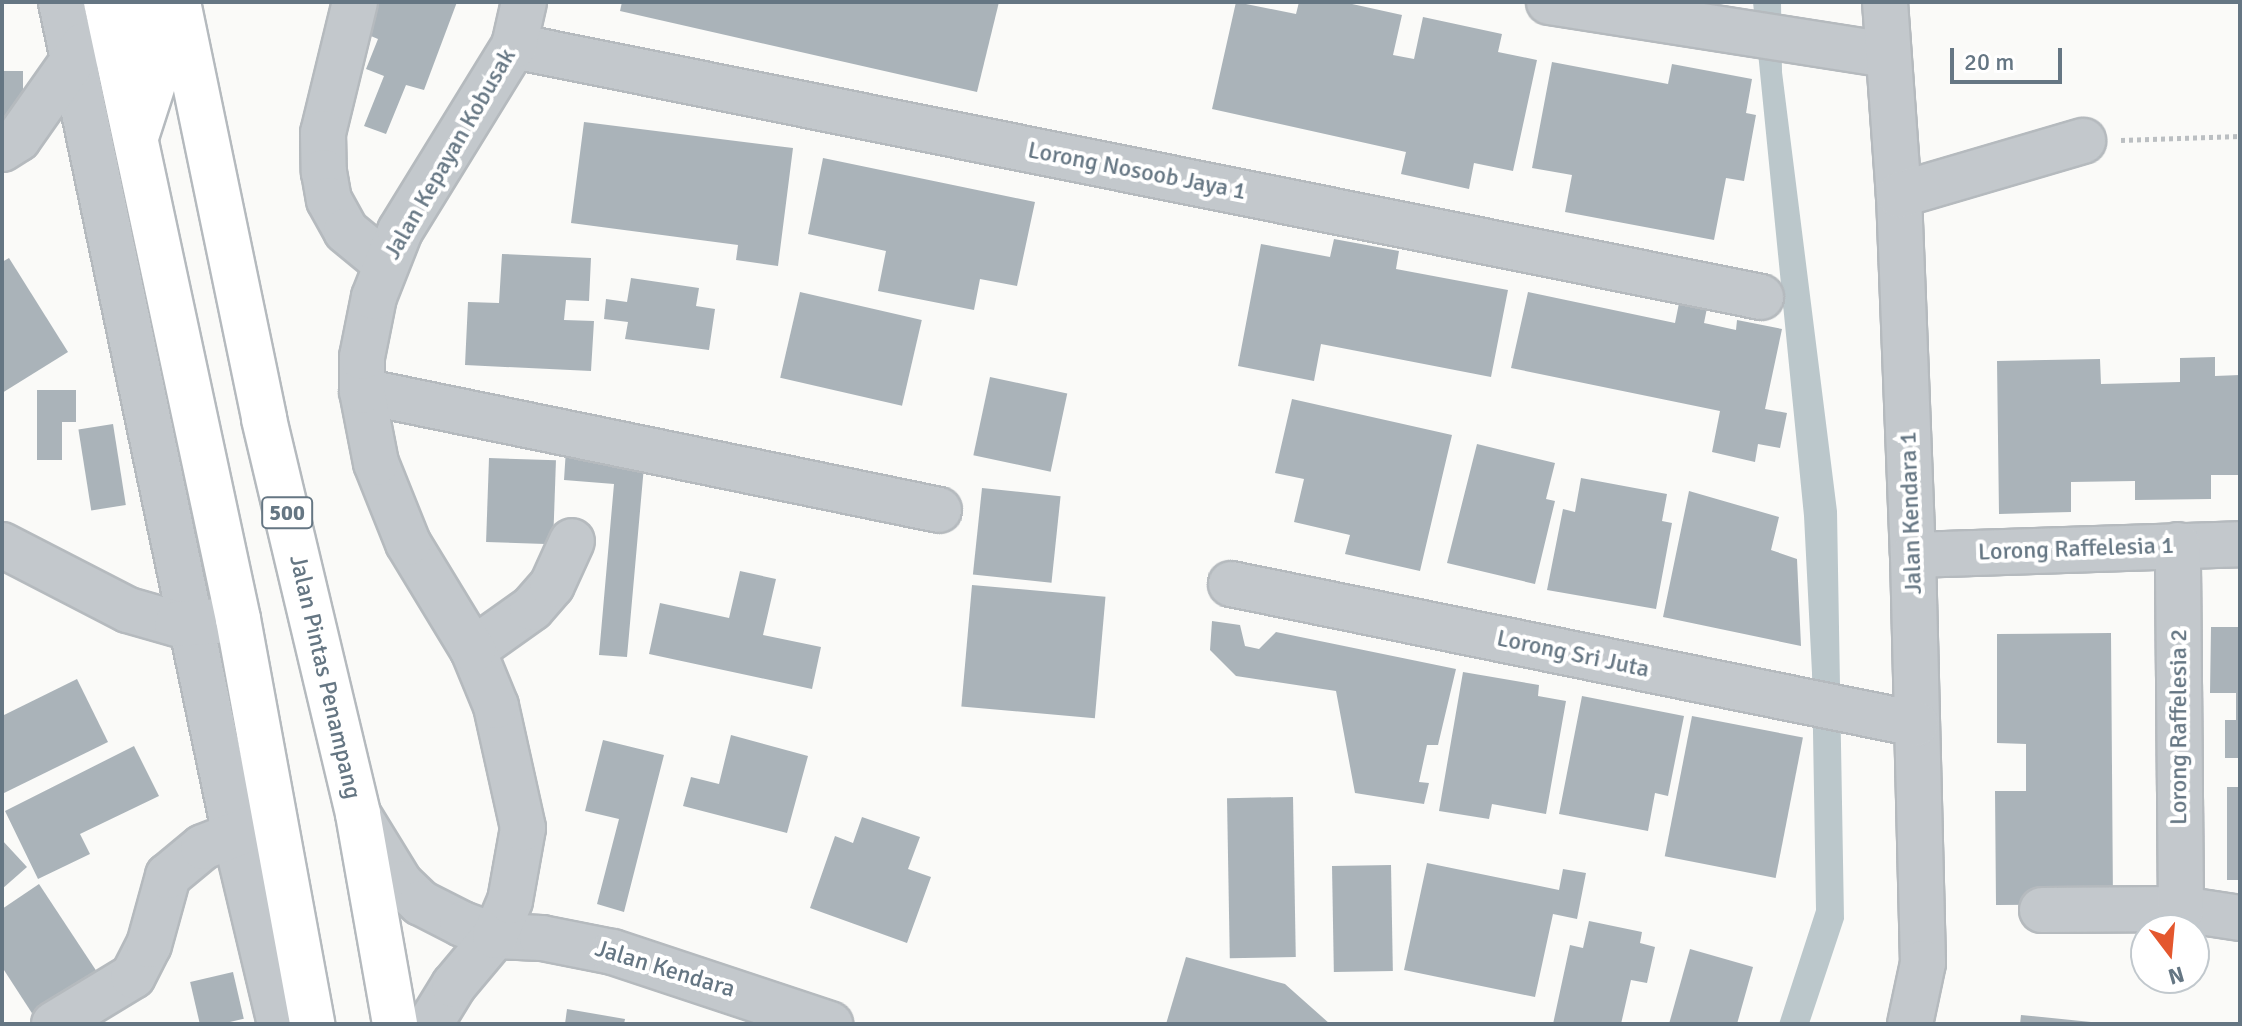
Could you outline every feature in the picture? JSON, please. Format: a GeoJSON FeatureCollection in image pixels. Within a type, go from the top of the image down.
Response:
{"type":"FeatureCollection","features":[{"type":"Feature","properties":{"kind":"main road","name":"Jalan Pintas Penampang"},"geometry":{"type":"LineString","coordinates":[[178,2],[264,419],[358,814],[395,1024]]}},
{"type":"Feature","properties":{"kind":"main road"},"geometry":{"type":"LineString","coordinates":[[117,5],[155,78],[136,137],[238,619],[254,827],[312,1024]]}},
{"type":"Feature","properties":{"kind":"street"},"geometry":{"type":"LineString","coordinates":[[61,2],[190,623],[254,827],[280,1024]]}},
{"type":"Feature","properties":{"kind":"street"},"geometry":{"type":"LineString","coordinates":[[355,2],[323,133],[324,172],[329,200],[346,231],[386,264]]}},
{"type":"Feature","properties":{"kind":"street","name":"Jalan Kepayan Kobusak"},"geometry":{"type":"LineString","coordinates":[[430,1024],[454,985],[495,936],[510,901],[523,828],[507,740],[473,650],[430,583],[391,508],[362,391],[366,328],[386,264],[406,221],[514,46],[524,2]]}},
{"type":"Feature","properties":{"kind":"street"},"geometry":{"type":"LineString","coordinates":[[1549,2],[1888,55]]}},
{"type":"Feature","properties":{"kind":"street","name":"Jalan Kendara 1"},"geometry":{"type":"LineString","coordinates":[[1885,2],[1899,195],[1913,555],[1923,963],[1910,1024]]}},
{"type":"Feature","properties":{"kind":"street"},"geometry":{"type":"LineString","coordinates":[[10,144],[117,5]]}},
{"type":"Feature","properties":{"kind":"street","name":"Lorong Nosoob Jaya 1"},"geometry":{"type":"LineString","coordinates":[[514,46],[1761,297]]}},
{"type":"Feature","properties":{"kind":"street"},"geometry":{"type":"LineString","coordinates":[[10,144],[90,137],[136,137]]}},
{"type":"Feature","properties":{"kind":"street"},"geometry":{"type":"LineString","coordinates":[[1899,195],[2083,141]]}},
{"type":"Feature","properties":{"kind":"street"},"geometry":{"type":"LineString","coordinates":[[362,391],[939,510]]}},
{"type":"Feature","properties":{"kind":"street"},"geometry":{"type":"LineString","coordinates":[[473,650],[532,608],[552,585],[572,541]]}},
{"type":"Feature","properties":{"kind":"street","name":"Lorong Raffelesia 1"},"geometry":{"type":"LineString","coordinates":[[1913,555],[2240,544]]}},
{"type":"Feature","properties":{"kind":"street"},"geometry":{"type":"LineString","coordinates":[[2,545],[128,610],[190,623],[238,619]]}},
{"type":"Feature","properties":{"kind":"street","name":"Lorong Raffelesia 2"},"geometry":{"type":"LineString","coordinates":[[2178,545],[2181,909]]}},
{"type":"Feature","properties":{"kind":"street","name":"Lorong Sri Juta"},"geometry":{"type":"LineString","coordinates":[[1231,584],[1916,724]]}},
{"type":"Feature","properties":{"kind":"street"},"geometry":{"type":"LineString","coordinates":[[358,814],[400,883],[421,903],[495,936]]}},
{"type":"Feature","properties":{"kind":"street"},"geometry":{"type":"LineString","coordinates":[[54,1024],[133,976],[149,945],[168,876],[203,847],[254,827]]}},
{"type":"Feature","properties":{"kind":"street"},"geometry":{"type":"LineString","coordinates":[[2042,910],[2181,909],[2240,918]]}},
{"type":"Feature","properties":{"kind":"street","name":"Jalan Kendara"},"geometry":{"type":"LineString","coordinates":[[495,936],[579,943],[830,1024]]}},
{"type":"Feature","properties":{"kind":"path"},"geometry":{"type":"LineString","coordinates":[[2083,141],[2240,136]]}},
{"type":"Feature","properties":{"kind":"shaded area"},"geometry":{"type":"Polygon","coordinates":[[[1753,2],[1781,2],[1782,72],[1837,511],[1844,919],[1809,1024],[1779,1024],[1816,910],[1812,673],[1804,516],[1753,2]]]}},
{"type":"Feature","properties":{"kind":"building"},"geometry":{"type":"Polygon","coordinates":[[[378,2],[457,2],[424,90],[406,85],[386,134],[364,126],[384,76],[366,69],[378,39],[366,34],[378,2]]]}},
{"type":"Feature","properties":{"kind":"building"},"geometry":{"type":"Polygon","coordinates":[[[622,2],[999,2],[977,92],[620,11],[622,2]]]}},
{"type":"Feature","properties":{"kind":"building"},"geometry":{"type":"Polygon","coordinates":[[[1236,2],[1296,14],[1299,2],[1343,2],[1402,15],[1393,55],[1414,59],[1423,17],[1502,34],[1498,52],[1537,60],[1513,171],[1474,163],[1469,189],[1401,174],[1406,152],[1212,109],[1236,2]]]}},
{"type":"Feature","properties":{"kind":"building"},"geometry":{"type":"Polygon","coordinates":[[[1552,62],[1668,84],[1672,64],[1752,79],[1746,113],[1756,115],[1744,181],[1726,178],[1714,240],[1565,212],[1572,175],[1532,168],[1552,62]]]}},
{"type":"Feature","properties":{"kind":"building"},"geometry":{"type":"Polygon","coordinates":[[[2,71],[23,71],[23,120],[2,120],[2,71]]]}},
{"type":"Feature","properties":{"kind":"building"},"geometry":{"type":"Polygon","coordinates":[[[584,122],[793,148],[778,266],[736,260],[738,245],[571,223],[584,122]]]}},
{"type":"Feature","properties":{"kind":"building"},"geometry":{"type":"Polygon","coordinates":[[[823,158],[1035,202],[1017,286],[980,279],[974,310],[878,291],[886,251],[808,234],[823,158]]]}},
{"type":"Feature","properties":{"kind":"building"},"geometry":{"type":"Polygon","coordinates":[[[1334,239],[1399,251],[1396,269],[1508,290],[1491,377],[1321,344],[1314,381],[1238,366],[1261,244],[1330,257],[1334,239]]]}},
{"type":"Feature","properties":{"kind":"building"},"geometry":{"type":"Polygon","coordinates":[[[502,254],[591,258],[589,301],[566,300],[564,320],[594,321],[591,371],[465,365],[468,302],[499,303],[502,254]]]}},
{"type":"Feature","properties":{"kind":"building"},"geometry":{"type":"Polygon","coordinates":[[[9,258],[68,352],[2,393],[2,262],[9,258]]]}},
{"type":"Feature","properties":{"kind":"building"},"geometry":{"type":"Polygon","coordinates":[[[631,278],[699,288],[696,306],[715,309],[709,350],[625,339],[628,322],[604,319],[606,299],[627,302],[631,278]]]}},
{"type":"Feature","properties":{"kind":"building"},"geometry":{"type":"Polygon","coordinates":[[[800,292],[922,320],[902,406],[780,378],[800,292]]]}},
{"type":"Feature","properties":{"kind":"building"},"geometry":{"type":"Polygon","coordinates":[[[1528,292],[1675,323],[1679,303],[1707,308],[1704,323],[1736,330],[1737,320],[1782,329],[1765,409],[1787,413],[1780,448],[1758,444],[1755,462],[1712,452],[1720,411],[1511,368],[1528,292]]]}},
{"type":"Feature","properties":{"kind":"building"},"geometry":{"type":"Polygon","coordinates":[[[2215,357],[2215,376],[2240,375],[2240,475],[2211,475],[2211,499],[2135,500],[2135,481],[2071,482],[2071,512],[1999,514],[1997,361],[2100,359],[2101,384],[2180,382],[2180,358],[2215,357]]]}},
{"type":"Feature","properties":{"kind":"building"},"geometry":{"type":"Polygon","coordinates":[[[990,377],[1067,393],[1051,472],[973,455],[990,377]]]}},
{"type":"Feature","properties":{"kind":"building"},"geometry":{"type":"Polygon","coordinates":[[[37,390],[76,390],[76,422],[62,422],[62,460],[37,460],[37,390]]]}},
{"type":"Feature","properties":{"kind":"building"},"geometry":{"type":"Polygon","coordinates":[[[1292,399],[1452,435],[1420,571],[1345,554],[1350,535],[1294,522],[1304,479],[1275,473],[1292,399]]]}},
{"type":"Feature","properties":{"kind":"building"},"geometry":{"type":"Polygon","coordinates":[[[113,424],[126,505],[91,510],[78,429],[113,424]]]}},
{"type":"Feature","properties":{"kind":"building"},"geometry":{"type":"Polygon","coordinates":[[[1477,444],[1555,463],[1546,499],[1555,501],[1535,584],[1447,563],[1477,444]]]}},
{"type":"Feature","properties":{"kind":"building"},"geometry":{"type":"Polygon","coordinates":[[[566,449],[645,455],[627,657],[599,655],[614,484],[564,480],[566,449]]]}},
{"type":"Feature","properties":{"kind":"building"},"geometry":{"type":"Polygon","coordinates":[[[489,458],[556,460],[553,544],[486,542],[489,458]]]}},
{"type":"Feature","properties":{"kind":"building"},"geometry":{"type":"Polygon","coordinates":[[[1581,478],[1667,494],[1662,521],[1672,523],[1656,609],[1547,590],[1563,509],[1575,512],[1581,478]]]}},
{"type":"Feature","properties":{"kind":"building"},"geometry":{"type":"Polygon","coordinates":[[[982,488],[1061,496],[1051,583],[973,575],[982,488]]]}},
{"type":"Feature","properties":{"kind":"building"},"geometry":{"type":"Polygon","coordinates":[[[1689,491],[1779,517],[1771,550],[1797,559],[1801,646],[1663,617],[1689,491]]]}},
{"type":"Feature","properties":{"kind":"building"},"geometry":{"type":"Polygon","coordinates":[[[740,571],[776,579],[763,635],[821,647],[812,689],[649,654],[660,603],[729,618],[740,571]]]}},
{"type":"Feature","properties":{"kind":"building"},"geometry":{"type":"Polygon","coordinates":[[[972,585],[1105,597],[1095,718],[961,707],[972,585]]]}},
{"type":"Feature","properties":{"kind":"building"},"geometry":{"type":"Polygon","coordinates":[[[1212,621],[1240,625],[1245,646],[1259,649],[1276,632],[1456,669],[1438,745],[1427,745],[1419,782],[1429,783],[1424,804],[1355,793],[1336,691],[1236,676],[1210,650],[1212,621]]]}},
{"type":"Feature","properties":{"kind":"building"},"geometry":{"type":"Polygon","coordinates":[[[2211,627],[2240,627],[2240,758],[2225,758],[2225,720],[2236,720],[2236,693],[2210,693],[2211,627]]]}},
{"type":"Feature","properties":{"kind":"building"},"geometry":{"type":"Polygon","coordinates":[[[2111,633],[2113,904],[1996,905],[1995,791],[2026,791],[2026,744],[1997,743],[1997,634],[2111,633]]]}},
{"type":"Feature","properties":{"kind":"building"},"geometry":{"type":"Polygon","coordinates":[[[1463,672],[1539,685],[1538,696],[1566,701],[1546,814],[1492,804],[1489,819],[1439,811],[1463,672]]]}},
{"type":"Feature","properties":{"kind":"building"},"geometry":{"type":"Polygon","coordinates":[[[77,679],[108,742],[2,794],[2,716],[77,679]]]}},
{"type":"Feature","properties":{"kind":"building"},"geometry":{"type":"Polygon","coordinates":[[[1582,696],[1684,716],[1668,796],[1655,793],[1648,831],[1559,814],[1582,696]]]}},
{"type":"Feature","properties":{"kind":"building"},"geometry":{"type":"Polygon","coordinates":[[[1692,716],[1803,738],[1776,878],[1665,856],[1692,716]]]}},
{"type":"Feature","properties":{"kind":"building"},"geometry":{"type":"Polygon","coordinates":[[[731,735],[808,756],[787,833],[683,806],[691,777],[719,784],[731,735]]]}},
{"type":"Feature","properties":{"kind":"building"},"geometry":{"type":"Polygon","coordinates":[[[603,740],[664,755],[624,912],[597,904],[619,819],[585,811],[603,740]]]}},
{"type":"Feature","properties":{"kind":"building"},"geometry":{"type":"Polygon","coordinates":[[[134,746],[159,796],[80,834],[90,854],[38,879],[5,811],[134,746]]]}},
{"type":"Feature","properties":{"kind":"building"},"geometry":{"type":"Polygon","coordinates":[[[2227,787],[2240,787],[2240,880],[2227,880],[2227,787]]]}},
{"type":"Feature","properties":{"kind":"building"},"geometry":{"type":"Polygon","coordinates":[[[1293,797],[1296,957],[1230,958],[1227,798],[1293,797]]]}},
{"type":"Feature","properties":{"kind":"building"},"geometry":{"type":"Polygon","coordinates":[[[862,817],[920,837],[908,869],[931,877],[907,943],[810,908],[835,836],[853,843],[862,817]]]}},
{"type":"Feature","properties":{"kind":"building"},"geometry":{"type":"Polygon","coordinates":[[[2,840],[27,867],[2,889],[2,840]]]}},
{"type":"Feature","properties":{"kind":"building"},"geometry":{"type":"Polygon","coordinates":[[[1427,863],[1559,890],[1563,869],[1586,873],[1577,919],[1553,914],[1535,997],[1404,970],[1427,863]]]}},
{"type":"Feature","properties":{"kind":"building"},"geometry":{"type":"Polygon","coordinates":[[[1391,865],[1393,971],[1334,972],[1332,866],[1391,865]]]}},
{"type":"Feature","properties":{"kind":"building"},"geometry":{"type":"Polygon","coordinates":[[[39,884],[103,981],[39,1024],[2,967],[2,909],[39,884]]]}},
{"type":"Feature","properties":{"kind":"building"},"geometry":{"type":"Polygon","coordinates":[[[1589,921],[1642,932],[1640,943],[1655,947],[1647,983],[1631,980],[1621,1024],[1553,1024],[1570,945],[1583,948],[1589,921]]]}},
{"type":"Feature","properties":{"kind":"building"},"geometry":{"type":"Polygon","coordinates":[[[1690,949],[1753,967],[1737,1024],[1669,1024],[1690,949]]]}},
{"type":"Feature","properties":{"kind":"building"},"geometry":{"type":"Polygon","coordinates":[[[1186,957],[1285,984],[1330,1024],[1166,1024],[1186,957]]]}},
{"type":"Feature","properties":{"kind":"building"},"geometry":{"type":"Polygon","coordinates":[[[233,972],[244,1019],[221,1024],[200,1024],[190,982],[233,972]]]}},
{"type":"Feature","properties":{"kind":"building"},"geometry":{"type":"Polygon","coordinates":[[[567,1009],[625,1019],[624,1024],[565,1024],[567,1009]]]}},
{"type":"Feature","properties":{"kind":"building"},"geometry":{"type":"Polygon","coordinates":[[[2021,1015],[2091,1022],[2091,1024],[2020,1024],[2021,1015]]]}}]}
